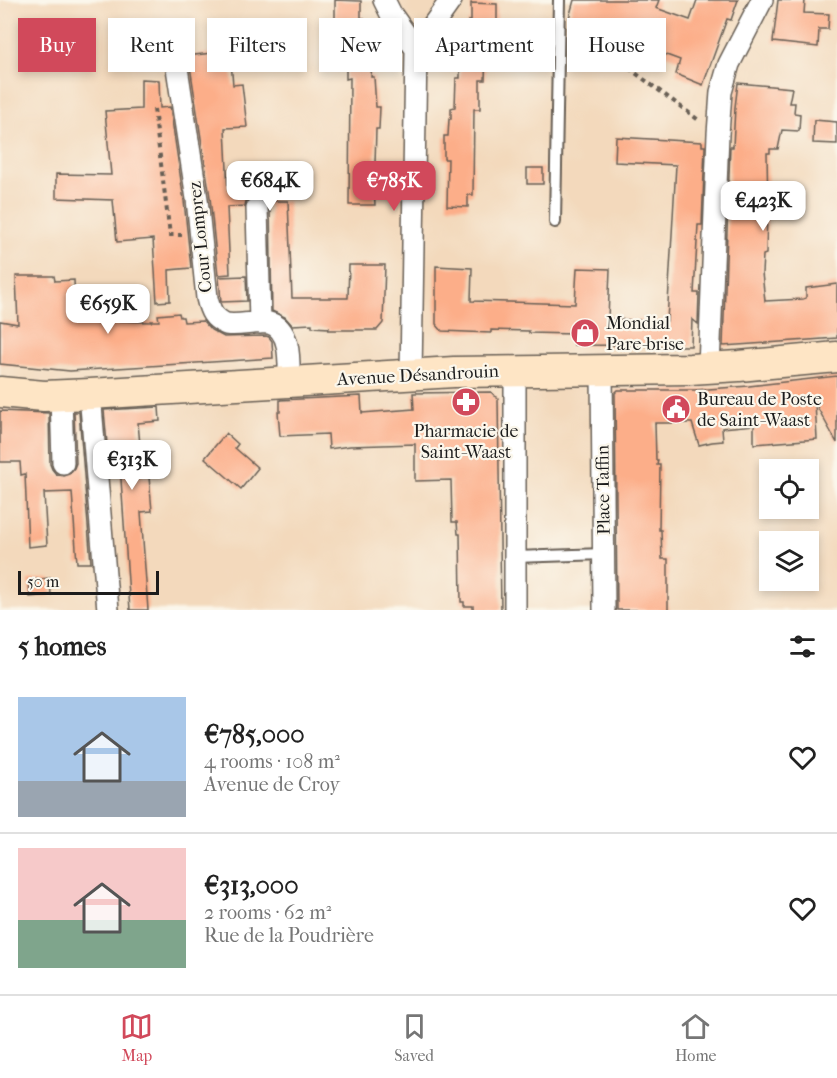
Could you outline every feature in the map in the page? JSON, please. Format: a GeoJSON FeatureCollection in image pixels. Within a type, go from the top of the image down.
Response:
{"type":"FeatureCollection","features":[{"type":"Feature","properties":{"kind":"main road","name":"Avenue Désandrouin"},"geometry":{"type":"LineString","coordinates":[[0,392],[76,395],[411,375],[709,368],[837,357]]}},
{"type":"Feature","properties":{"kind":"street"},"geometry":{"type":"LineString","coordinates":[[384,0],[414,46]]}},
{"type":"Feature","properties":{"kind":"street"},"geometry":{"type":"LineString","coordinates":[[438,18],[451,0]]}},
{"type":"Feature","properties":{"kind":"street"},"geometry":{"type":"LineString","coordinates":[[709,368],[721,92],[725,74],[762,0]]}},
{"type":"Feature","properties":{"kind":"street","name":"Cour Lomprez"},"geometry":{"type":"LineString","coordinates":[[178,72],[201,233],[207,298],[211,313],[226,324],[260,323]]}},
{"type":"Feature","properties":{"kind":"street"},"geometry":{"type":"LineString","coordinates":[[411,375],[416,72]]}},
{"type":"Feature","properties":{"kind":"street"},"geometry":{"type":"LineString","coordinates":[[257,208],[260,323],[272,324],[285,339],[289,382]]}},
{"type":"Feature","properties":{"kind":"street","name":"Place Taffin"},"geometry":{"type":"LineString","coordinates":[[602,370],[604,610]]}},
{"type":"Feature","properties":{"kind":"street"},"geometry":{"type":"LineString","coordinates":[[515,371],[515,610]]}},
{"type":"Feature","properties":{"kind":"street"},"geometry":{"type":"LineString","coordinates":[[63,463],[76,395]]}},
{"type":"Feature","properties":{"kind":"street"},"geometry":{"type":"LineString","coordinates":[[76,395],[108,610]]}},
{"type":"Feature","properties":{"kind":"lane"},"geometry":{"type":"LineString","coordinates":[[555,222],[560,0]]}},
{"type":"Feature","properties":{"kind":"lane"},"geometry":{"type":"LineString","coordinates":[[515,557],[604,554]]}},
{"type":"Feature","properties":{"kind":"path"},"geometry":{"type":"LineString","coordinates":[[559,16],[718,134]]}},
{"type":"Feature","properties":{"kind":"path"},"geometry":{"type":"LineString","coordinates":[[154,109],[170,235],[201,233]]}},
{"type":"Feature","properties":{"kind":"building"},"geometry":{"type":"Polygon","coordinates":[[[335,0],[361,1],[361,18],[335,18],[335,0]]]}},
{"type":"Feature","properties":{"kind":"building"},"geometry":{"type":"Polygon","coordinates":[[[574,0],[659,0],[656,8],[690,20],[697,0],[738,0],[731,20],[727,19],[703,85],[676,74],[680,60],[666,55],[666,18],[569,18],[574,0]]]}},
{"type":"Feature","properties":{"kind":"building"},"geometry":{"type":"Polygon","coordinates":[[[778,0],[805,0],[804,13],[829,14],[828,29],[819,29],[818,47],[773,42],[778,0]]]}},
{"type":"Feature","properties":{"kind":"building"},"geometry":{"type":"Polygon","coordinates":[[[471,3],[497,4],[497,18],[471,18],[471,3]]]}},
{"type":"Feature","properties":{"kind":"building"},"geometry":{"type":"Polygon","coordinates":[[[207,54],[207,72],[232,72],[233,85],[242,84],[247,127],[225,128],[228,190],[271,189],[272,201],[288,201],[292,298],[348,298],[349,265],[385,265],[383,323],[377,330],[328,330],[329,328],[312,327],[312,324],[292,325],[285,317],[272,311],[270,208],[263,197],[256,195],[251,197],[246,201],[245,206],[227,207],[230,274],[218,275],[210,197],[191,72],[195,72],[195,55],[207,54]]]}},
{"type":"Feature","properties":{"kind":"building"},"geometry":{"type":"Polygon","coordinates":[[[346,72],[371,72],[371,77],[374,77],[376,107],[380,107],[379,129],[376,129],[375,164],[379,164],[378,187],[374,187],[375,205],[349,205],[350,78],[346,79],[346,72]]]}},
{"type":"Feature","properties":{"kind":"building"},"geometry":{"type":"Polygon","coordinates":[[[460,72],[485,72],[485,80],[480,80],[480,109],[474,109],[473,195],[468,195],[468,207],[447,206],[448,159],[444,159],[444,136],[448,136],[451,108],[455,107],[456,78],[460,78],[460,72]]]}},
{"type":"Feature","properties":{"kind":"building"},"geometry":{"type":"Polygon","coordinates":[[[141,79],[159,80],[160,108],[170,107],[184,201],[191,268],[169,270],[170,301],[157,302],[153,239],[117,242],[113,200],[56,198],[56,174],[111,175],[105,111],[141,109],[141,79]]]}},
{"type":"Feature","properties":{"kind":"building"},"geometry":{"type":"Polygon","coordinates":[[[738,83],[792,88],[789,103],[795,103],[794,113],[800,114],[799,131],[782,130],[778,149],[770,149],[770,153],[767,153],[768,211],[766,254],[763,255],[762,273],[765,301],[803,299],[806,298],[806,288],[837,284],[837,338],[723,346],[730,147],[733,147],[738,83]]]}},
{"type":"Feature","properties":{"kind":"building"},"geometry":{"type":"Polygon","coordinates":[[[814,120],[837,122],[837,144],[813,143],[814,120]]]}},
{"type":"Feature","properties":{"kind":"building"},"geometry":{"type":"Polygon","coordinates":[[[616,137],[702,142],[702,146],[705,146],[702,225],[698,225],[694,293],[699,293],[698,324],[692,319],[691,346],[574,345],[575,334],[491,330],[491,333],[442,331],[436,324],[436,266],[472,268],[471,301],[575,304],[577,268],[610,269],[608,319],[667,321],[676,165],[615,162],[616,137]]]}},
{"type":"Feature","properties":{"kind":"building"},"geometry":{"type":"Polygon","coordinates":[[[527,168],[543,168],[543,184],[527,184],[527,168]]]}},
{"type":"Feature","properties":{"kind":"building"},"geometry":{"type":"Polygon","coordinates":[[[16,276],[54,276],[55,281],[74,280],[75,303],[92,303],[93,313],[119,313],[119,321],[159,321],[158,315],[179,313],[184,322],[203,321],[211,330],[224,337],[266,336],[272,341],[273,358],[70,371],[0,364],[0,321],[18,324],[16,276]]]}},
{"type":"Feature","properties":{"kind":"building"},"geometry":{"type":"Polygon","coordinates":[[[246,276],[247,301],[221,302],[219,277],[246,276]]]}},
{"type":"Feature","properties":{"kind":"building"},"geometry":{"type":"Polygon","coordinates":[[[837,376],[837,443],[815,403],[817,439],[754,444],[754,425],[722,428],[723,441],[699,445],[692,423],[655,423],[656,460],[658,460],[657,465],[660,465],[659,530],[661,530],[662,559],[668,559],[668,610],[617,610],[615,393],[618,390],[695,390],[749,386],[837,376]]]}},
{"type":"Feature","properties":{"kind":"building"},"geometry":{"type":"Polygon","coordinates":[[[491,392],[498,399],[501,610],[473,610],[473,606],[464,606],[464,602],[461,602],[460,534],[458,534],[457,522],[452,522],[451,480],[415,481],[415,444],[329,449],[328,434],[280,436],[278,412],[280,412],[280,400],[361,396],[362,413],[414,409],[413,393],[491,392]]]}},
{"type":"Feature","properties":{"kind":"building"},"geometry":{"type":"Polygon","coordinates":[[[159,407],[160,421],[138,423],[143,477],[149,477],[152,511],[141,512],[148,610],[130,610],[120,465],[118,454],[108,455],[104,410],[159,407]]]}},
{"type":"Feature","properties":{"kind":"building"},"geometry":{"type":"Polygon","coordinates":[[[0,411],[49,413],[50,464],[56,474],[63,476],[69,474],[76,463],[74,412],[79,412],[91,563],[77,563],[72,492],[44,493],[47,545],[28,547],[25,474],[21,475],[20,462],[0,462],[0,411]]]}},
{"type":"Feature","properties":{"kind":"building"},"geometry":{"type":"Polygon","coordinates":[[[226,433],[238,444],[235,448],[258,468],[241,489],[205,458],[226,433]]]}},
{"type":"Feature","properties":{"kind":"building"},"geometry":{"type":"Polygon","coordinates":[[[50,578],[51,595],[30,597],[29,580],[50,578]]]}},
{"type":"Feature","properties":{"kind":"place","name":"Mondial Pare-brise"},"geometry":{"type":"Point","coordinates":[585,333]}},
{"type":"Feature","properties":{"kind":"place","name":"Pharmacie de Saint-Waast"},"geometry":{"type":"Point","coordinates":[466,402]}},
{"type":"Feature","properties":{"kind":"place","name":"Bureau de Poste de Saint-Waast"},"geometry":{"type":"Point","coordinates":[676,409]}}]}
